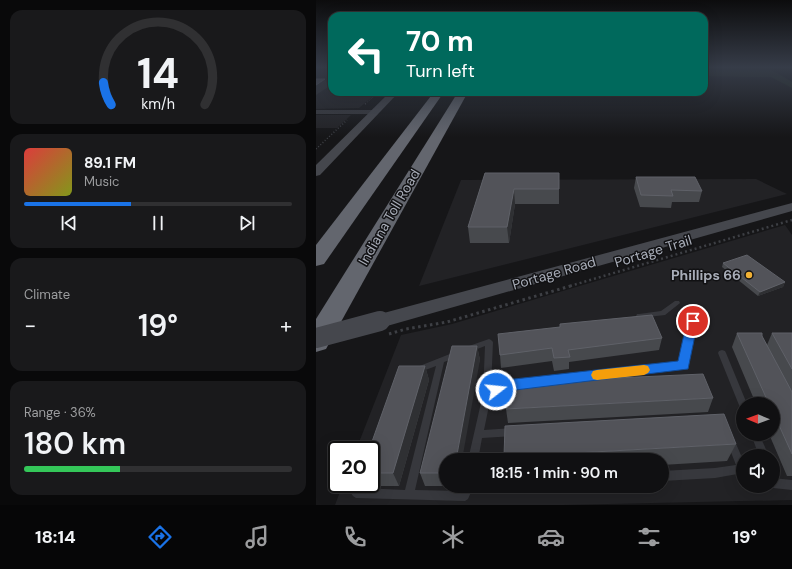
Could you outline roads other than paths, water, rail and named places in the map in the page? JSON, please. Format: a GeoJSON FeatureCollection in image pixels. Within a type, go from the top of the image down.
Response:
{"type":"FeatureCollection","features":[{"type":"Feature","properties":{"kind":"highway","name":"Indiana Toll Road"},"geometry":{"type":"LineString","coordinates":[[316,259],[436,96]]}},
{"type":"Feature","properties":{"kind":"highway","name":"Indiana Toll Road"},"geometry":{"type":"LineString","coordinates":[[316,342],[461,96]]}},
{"type":"Feature","properties":{"kind":"main road"},"geometry":{"type":"LineString","coordinates":[[336,137],[364,108],[380,96]]}},
{"type":"Feature","properties":{"kind":"main road"},"geometry":{"type":"LineString","coordinates":[[316,172],[391,96]]}},
{"type":"Feature","properties":{"kind":"main road","name":"Portage Road"},"geometry":{"type":"LineString","coordinates":[[316,338],[383,328],[792,207]]}},
{"type":"Feature","properties":{"kind":"street"},"geometry":{"type":"LineString","coordinates":[[316,112],[364,108],[374,112]]}},
{"type":"Feature","properties":{"kind":"lane"},"geometry":{"type":"LineString","coordinates":[[633,317],[663,313],[677,303]]}},
{"type":"Feature","properties":{"kind":"lane"},"geometry":{"type":"LineString","coordinates":[[487,394],[505,385],[684,365],[693,321]]}},
{"type":"Feature","properties":{"kind":"lane"},"geometry":{"type":"LineString","coordinates":[[412,372],[489,342],[487,394],[475,453]]}},
{"type":"Feature","properties":{"kind":"lane"},"geometry":{"type":"LineString","coordinates":[[722,353],[740,397]]}},
{"type":"Feature","properties":{"kind":"lane"},"geometry":{"type":"LineString","coordinates":[[409,494],[441,361]]}},
{"type":"Feature","properties":{"kind":"lane"},"geometry":{"type":"LineString","coordinates":[[479,434],[518,432]]}},
{"type":"Feature","properties":{"kind":"lane"},"geometry":{"type":"LineString","coordinates":[[728,434],[736,455]]}},
{"type":"Feature","properties":{"kind":"lane"},"geometry":{"type":"LineString","coordinates":[[669,476],[736,471]]}},
{"type":"Feature","properties":{"kind":"lane"},"geometry":{"type":"LineString","coordinates":[[780,483],[792,484]]}},
{"type":"Feature","properties":{"kind":"lane"},"geometry":{"type":"LineString","coordinates":[[356,493],[465,496],[466,493]]}},
{"type":"Feature","properties":{"kind":"place","name":"Phillips 66"},"geometry":{"type":"Point","coordinates":[749,275]}}]}
